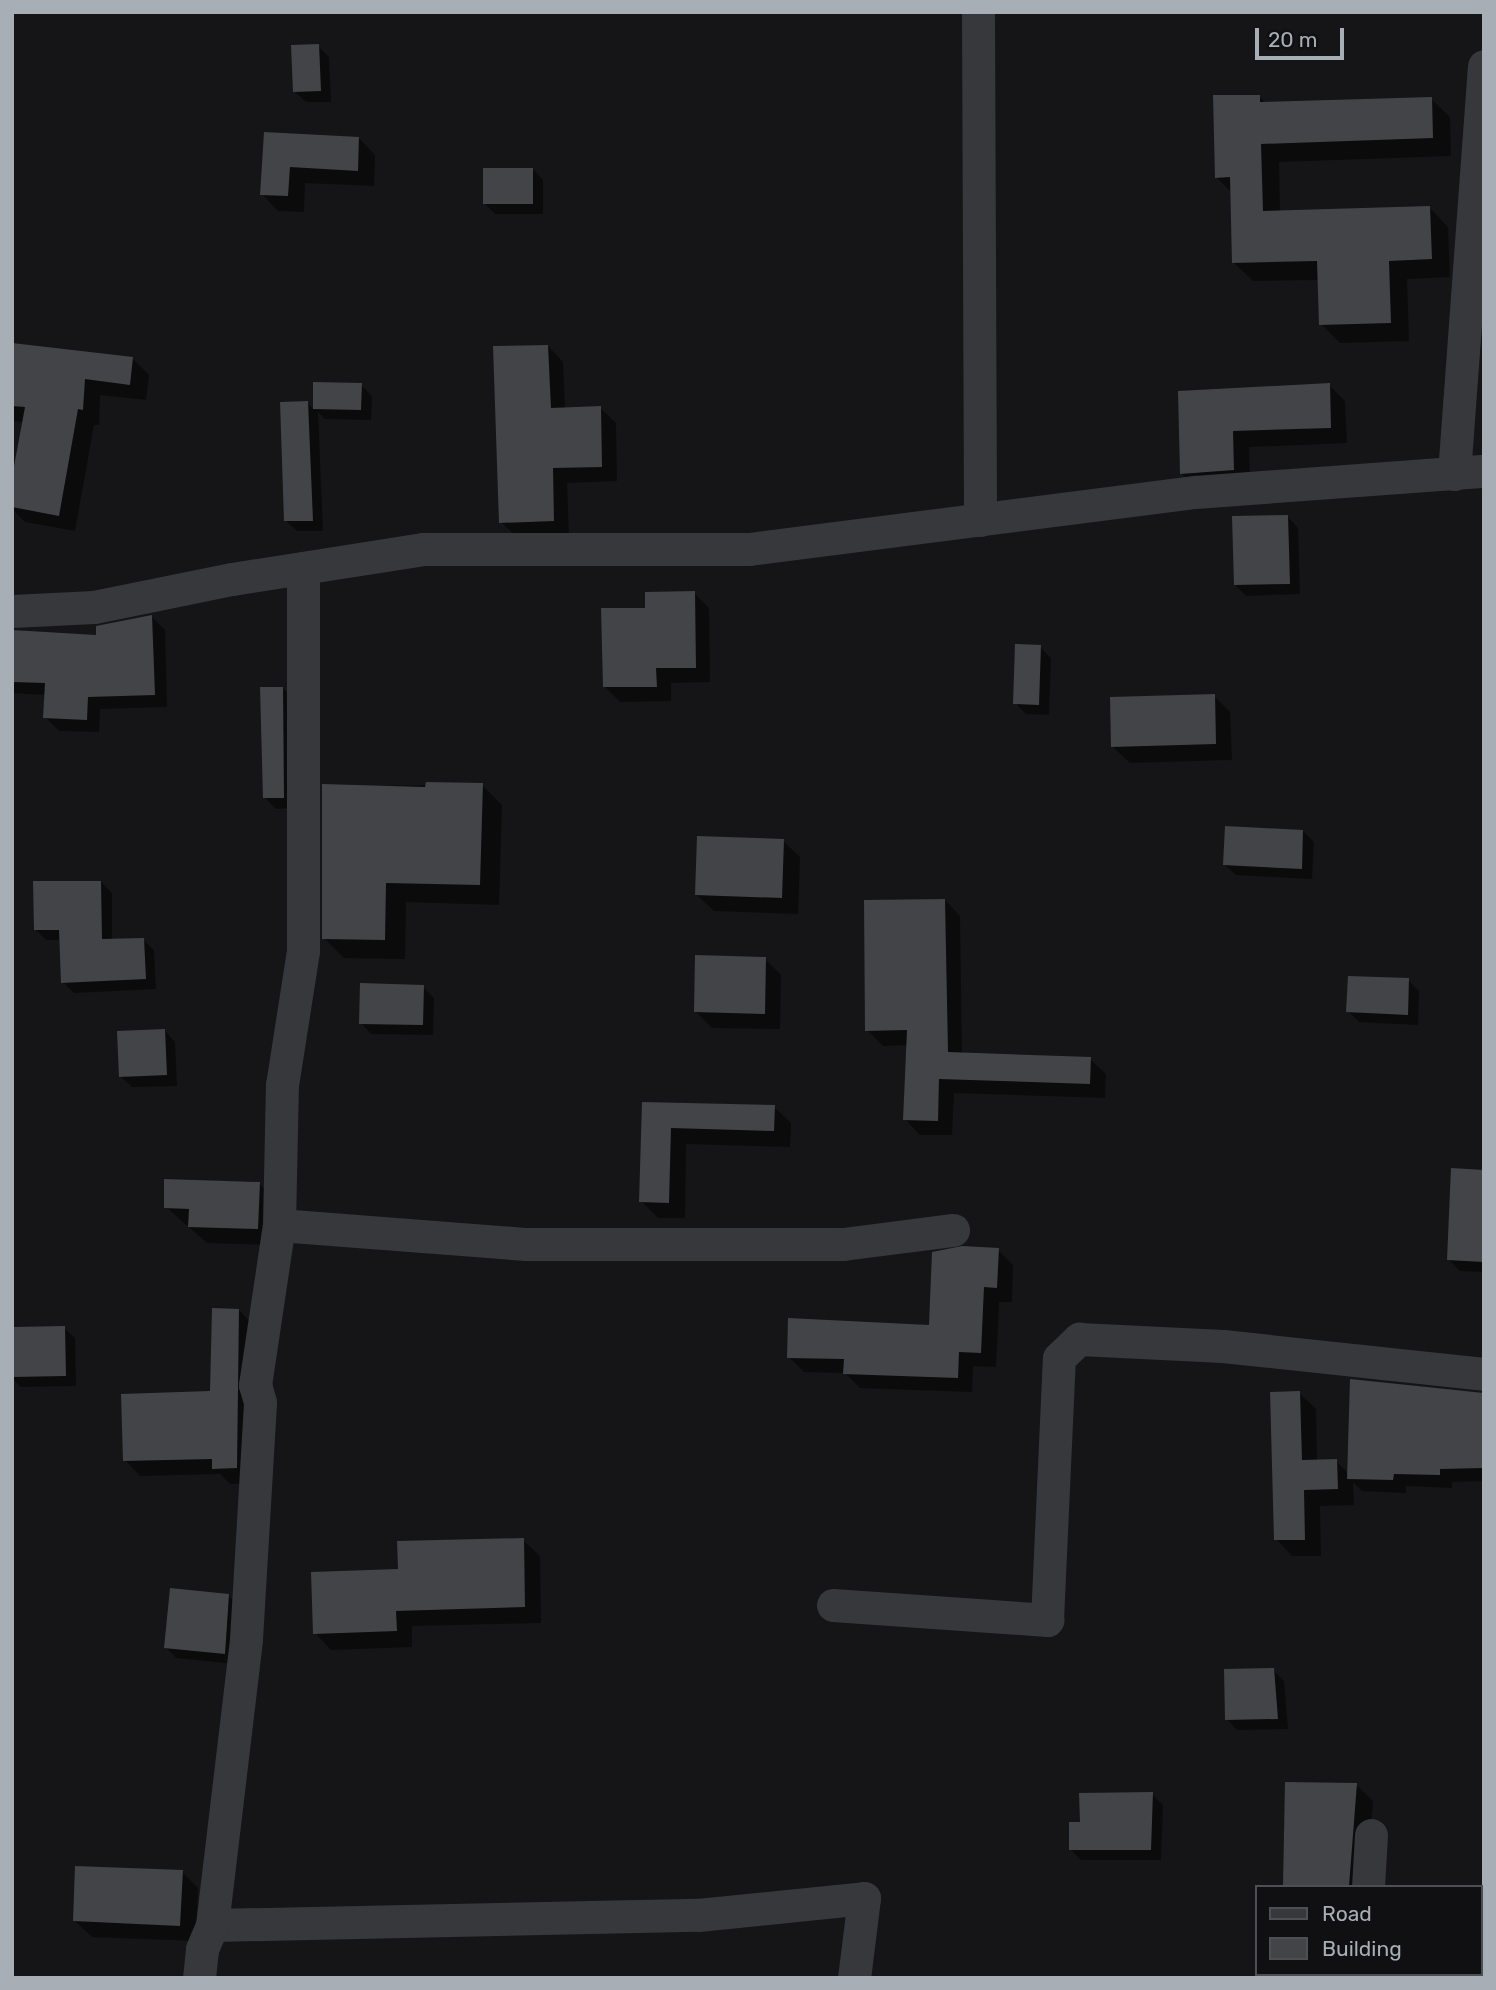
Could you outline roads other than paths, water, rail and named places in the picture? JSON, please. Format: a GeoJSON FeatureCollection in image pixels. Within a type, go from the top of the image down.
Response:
{"type":"FeatureCollection","features":[{"type":"Feature","properties":{"kind":"street"},"geometry":{"type":"LineString","coordinates":[[978,12],[980,520]]}},
{"type":"Feature","properties":{"kind":"street"},"geometry":{"type":"LineString","coordinates":[[12,611],[94,607],[303,568],[423,549],[749,549],[1195,492],[1469,472],[1484,65]]}},
{"type":"Feature","properties":{"kind":"street"},"geometry":{"type":"LineString","coordinates":[[199,1978],[202,1949],[212,1925],[246,1639],[260,1402],[255,1385],[279,1225],[282,1084],[303,951],[303,568]]}},
{"type":"Feature","properties":{"kind":"street"},"geometry":{"type":"LineString","coordinates":[[279,1225],[527,1244],[843,1244],[953,1230]]}},
{"type":"Feature","properties":{"kind":"street"},"geometry":{"type":"LineString","coordinates":[[833,1605],[1047,1620],[1059,1358],[1079,1339],[1223,1346],[1484,1374]]}},
{"type":"Feature","properties":{"kind":"street"},"geometry":{"type":"LineString","coordinates":[[1368,1885],[1371,1835]]}},
{"type":"Feature","properties":{"kind":"street"},"geometry":{"type":"LineString","coordinates":[[212,1925],[698,1915],[864,1898],[854,1978]]}}]}
